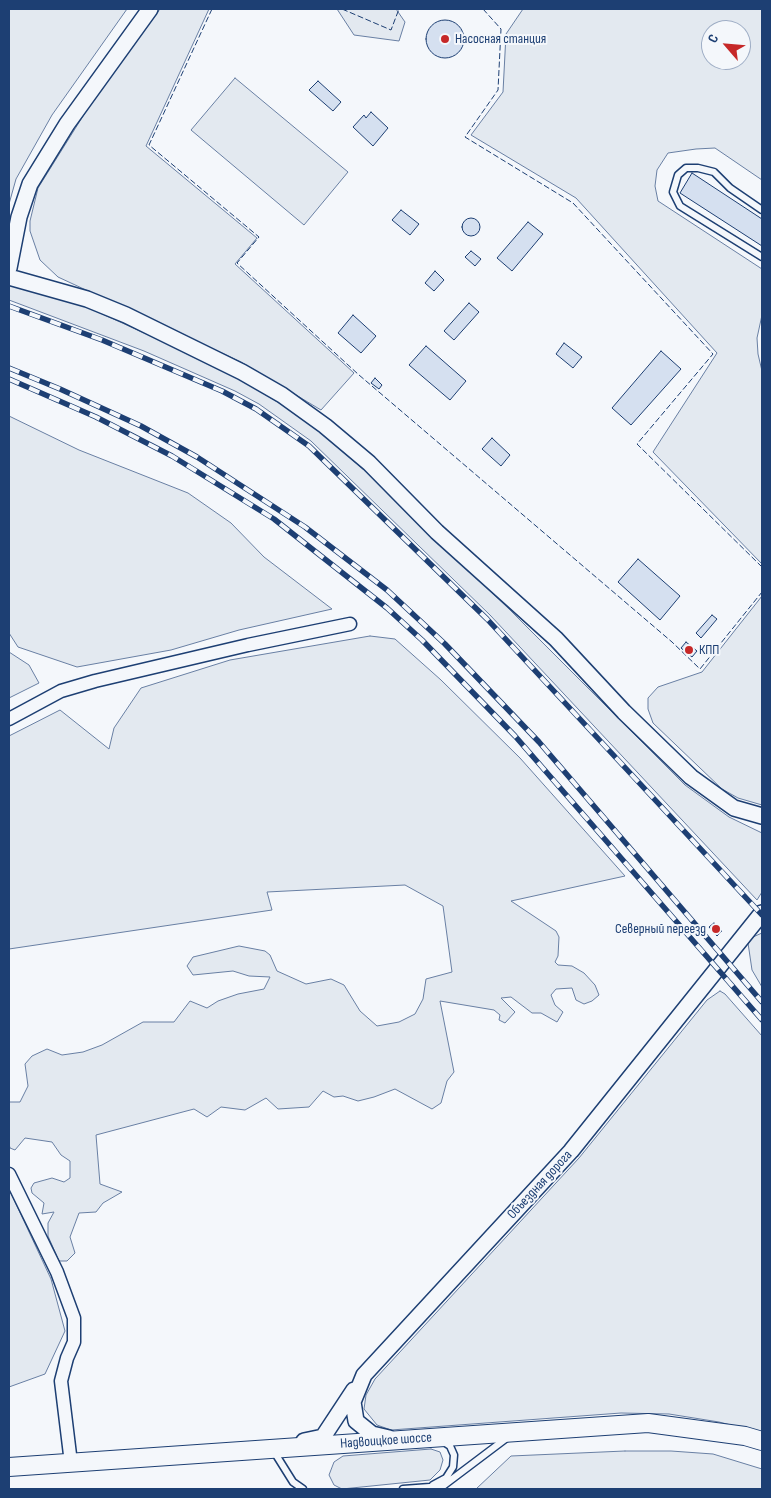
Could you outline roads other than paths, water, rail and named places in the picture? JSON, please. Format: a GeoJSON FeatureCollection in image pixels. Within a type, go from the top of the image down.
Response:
{"type":"FeatureCollection","features":[{"type":"Feature","properties":{"kind":"main road","name":"Надвоицкое шоссе"},"geometry":{"type":"LineString","coordinates":[[9,1467],[648,1423],[745,1436],[762,1441]]}},
{"type":"Feature","properties":{"kind":"street"},"geometry":{"type":"LineString","coordinates":[[9,268],[19,217],[30,184],[67,124],[150,9]]}},
{"type":"Feature","properties":{"kind":"street"},"geometry":{"type":"LineString","coordinates":[[9,276],[87,299],[126,315],[242,372],[282,395],[324,426],[382,476],[437,532],[556,639],[624,712],[691,777],[734,808],[762,816]]}},
{"type":"Feature","properties":{"kind":"street"},"geometry":{"type":"LineString","coordinates":[[9,719],[62,691],[95,681],[248,644],[350,624]]}},
{"type":"Feature","properties":{"kind":"street","name":"Объездная дорога"},"geometry":{"type":"LineString","coordinates":[[395,1440],[372,1434],[356,1421],[353,1402],[364,1375],[571,1151],[762,913]]}},
{"type":"Feature","properties":{"kind":"street"},"geometry":{"type":"LineString","coordinates":[[9,1174],[57,1272],[74,1318],[74,1342],[63,1369],[62,1381],[71,1463]]}},
{"type":"Feature","properties":{"kind":"street"},"geometry":{"type":"LineString","coordinates":[[272,1449],[323,1437],[364,1375]]}},
{"type":"Feature","properties":{"kind":"lane"},"geometry":{"type":"LineString","coordinates":[[762,210],[730,188],[714,172],[698,168],[686,168],[678,175],[673,192],[680,206],[762,257]]}},
{"type":"Feature","properties":{"kind":"lane"},"geometry":{"type":"LineString","coordinates":[[403,1489],[443,1486],[515,1432]]}},
{"type":"Feature","properties":{"kind":"lane"},"geometry":{"type":"LineString","coordinates":[[431,1488],[446,1478],[453,1467],[454,1455],[450,1446],[437,1437]]}},
{"type":"Feature","properties":{"kind":"lane"},"geometry":{"type":"LineString","coordinates":[[272,1449],[293,1482],[303,1489]]}},
{"type":"Feature","properties":{"kind":"railway"},"geometry":{"type":"LineString","coordinates":[[9,306],[102,340],[222,391],[256,409],[309,446],[487,619],[762,915]]}},
{"type":"Feature","properties":{"kind":"railway"},"geometry":{"type":"LineString","coordinates":[[9,368],[141,426],[197,457],[305,527],[387,590],[445,644],[539,742],[762,1002]]}},
{"type":"Feature","properties":{"kind":"railway"},"geometry":{"type":"LineString","coordinates":[[9,379],[96,417],[172,456],[274,519],[387,608],[422,640],[515,736],[762,1020]]}},
{"type":"Feature","properties":{"kind":"place","name":"Насосная станция"},"geometry":{"type":"Point","coordinates":[445,39]}},
{"type":"Feature","properties":{"kind":"place","name":"КПП"},"geometry":{"type":"Point","coordinates":[689,650]}},
{"type":"Feature","properties":{"kind":"place","name":"Северный переезд"},"geometry":{"type":"Point","coordinates":[716,929]}}]}
